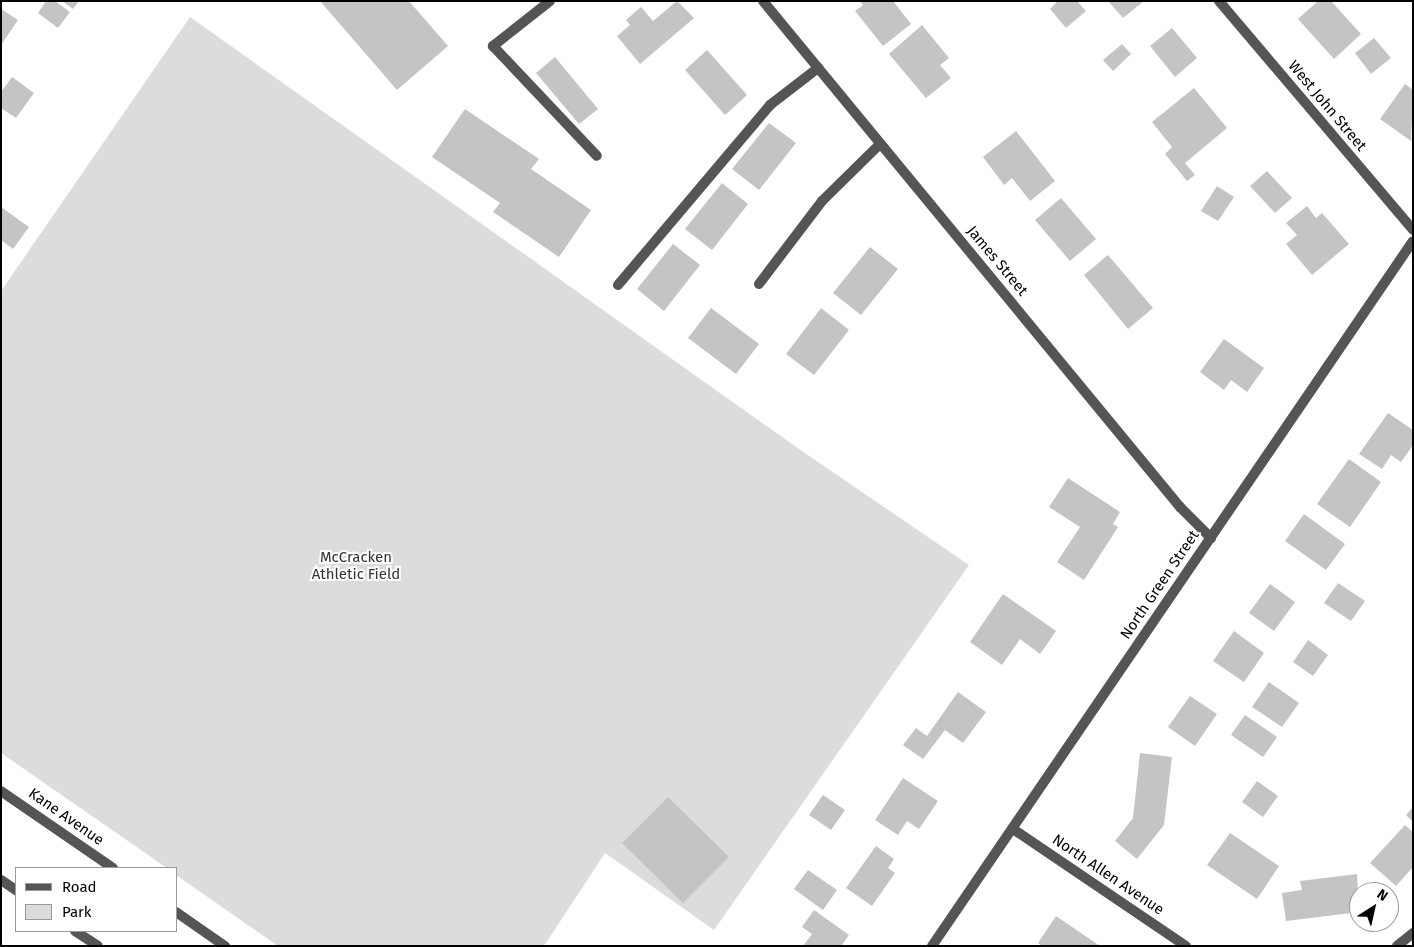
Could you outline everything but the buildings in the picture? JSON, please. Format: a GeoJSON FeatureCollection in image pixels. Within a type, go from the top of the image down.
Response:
{"type":"FeatureCollection","features":[{"type":"Feature","properties":{"kind":"street"},"geometry":{"type":"LineString","coordinates":[[550,1],[493,46],[597,156]]}},
{"type":"Feature","properties":{"kind":"street","name":"James Street"},"geometry":{"type":"LineString","coordinates":[[763,1],[1180,507],[1211,538]]}},
{"type":"Feature","properties":{"kind":"street","name":"West John Street"},"geometry":{"type":"LineString","coordinates":[[1219,1],[1413,230]]}},
{"type":"Feature","properties":{"kind":"street"},"geometry":{"type":"LineString","coordinates":[[618,285],[770,105],[818,68]]}},
{"type":"Feature","properties":{"kind":"street"},"geometry":{"type":"LineString","coordinates":[[759,284],[822,201],[880,144]]}},
{"type":"Feature","properties":{"kind":"street","name":"North Green Street"},"geometry":{"type":"LineString","coordinates":[[932,946],[1413,241]]}},
{"type":"Feature","properties":{"kind":"street","name":"Kane Avenue"},"geometry":{"type":"LineString","coordinates":[[1,791],[112,867]]}},
{"type":"Feature","properties":{"kind":"street","name":"North Allen Avenue"},"geometry":{"type":"LineString","coordinates":[[1013,829],[1186,946]]}},
{"type":"Feature","properties":{"kind":"street"},"geometry":{"type":"LineString","coordinates":[[1,880],[15,889]]}},
{"type":"Feature","properties":{"kind":"street"},"geometry":{"type":"LineString","coordinates":[[178,913],[225,946]]}},
{"type":"Feature","properties":{"kind":"street"},"geometry":{"type":"LineString","coordinates":[[77,932],[98,946]]}},
{"type":"Feature","properties":{"kind":"street"},"geometry":{"type":"LineString","coordinates":[[1397,946],[1413,933]]}},
{"type":"Feature","properties":{"kind":"green space","name":"McCracken Athletic Field"},"geometry":{"type":"Polygon","coordinates":[[[190,17],[799,449],[969,565],[714,930],[605,853],[544,946],[278,946],[178,876],[178,867],[166,867],[1,753],[1,291],[190,17]]]}}]}
